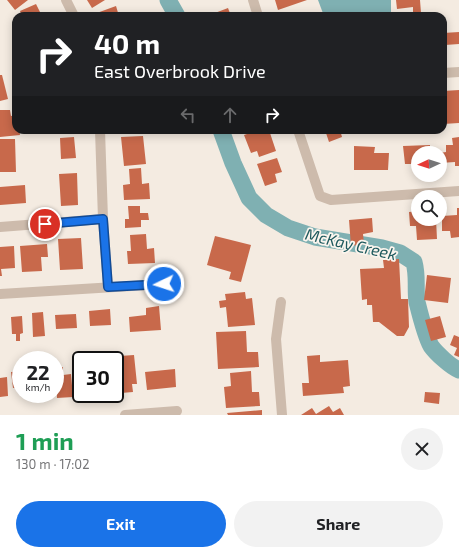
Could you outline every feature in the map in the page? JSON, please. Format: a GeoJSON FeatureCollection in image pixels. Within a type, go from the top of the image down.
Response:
{"type":"FeatureCollection","features":[{"type":"Feature","properties":{"kind":"street"},"geometry":{"type":"LineString","coordinates":[[66,0],[72,12]]}},
{"type":"Feature","properties":{"kind":"street"},"geometry":{"type":"LineString","coordinates":[[253,0],[257,12]]}},
{"type":"Feature","properties":{"kind":"street"},"geometry":{"type":"LineString","coordinates":[[447,73],[459,72]]}},
{"type":"Feature","properties":{"kind":"street"},"geometry":{"type":"LineString","coordinates":[[100,134],[103,219],[108,287]]}},
{"type":"Feature","properties":{"kind":"street"},"geometry":{"type":"LineString","coordinates":[[299,134],[320,196],[331,200],[459,191]]}},
{"type":"Feature","properties":{"kind":"street"},"geometry":{"type":"LineString","coordinates":[[0,227],[103,219]]}},
{"type":"Feature","properties":{"kind":"street"},"geometry":{"type":"LineString","coordinates":[[0,294],[164,284]]}},
{"type":"Feature","properties":{"kind":"street"},"geometry":{"type":"LineString","coordinates":[[281,302],[276,339],[282,415]]}},
{"type":"Feature","properties":{"kind":"street"},"geometry":{"type":"LineString","coordinates":[[125,415],[177,411]]}},
{"type":"Feature","properties":{"kind":"water"},"geometry":{"type":"Polygon","coordinates":[[[318,0],[391,0],[391,12],[322,12],[318,0]]]}},
{"type":"Feature","properties":{"kind":"building"},"geometry":{"type":"Polygon","coordinates":[[[7,0],[28,0],[15,10],[7,0]]]}},
{"type":"Feature","properties":{"kind":"building"},"geometry":{"type":"Polygon","coordinates":[[[87,0],[105,0],[92,8],[87,0]]]}},
{"type":"Feature","properties":{"kind":"building"},"geometry":{"type":"Polygon","coordinates":[[[275,0],[307,0],[278,10],[275,0]]]}},
{"type":"Feature","properties":{"kind":"building"},"geometry":{"type":"Polygon","coordinates":[[[396,0],[420,0],[421,12],[413,12],[413,7],[397,9],[396,0]]]}},
{"type":"Feature","properties":{"kind":"building"},"geometry":{"type":"Polygon","coordinates":[[[36,4],[40,12],[20,12],[36,4]]]}},
{"type":"Feature","properties":{"kind":"building"},"geometry":{"type":"Polygon","coordinates":[[[116,6],[118,12],[100,12],[116,6]]]}},
{"type":"Feature","properties":{"kind":"building"},"geometry":{"type":"Polygon","coordinates":[[[228,8],[230,12],[218,12],[228,8]]]}},
{"type":"Feature","properties":{"kind":"building"},"geometry":{"type":"Polygon","coordinates":[[[459,32],[459,44],[447,45],[447,33],[459,32]]]}},
{"type":"Feature","properties":{"kind":"building"},"geometry":{"type":"Polygon","coordinates":[[[0,75],[2,75],[8,99],[0,101],[0,75]]]}},
{"type":"Feature","properties":{"kind":"building"},"geometry":{"type":"Polygon","coordinates":[[[459,90],[459,123],[447,124],[447,91],[459,90]]]}},
{"type":"Feature","properties":{"kind":"building"},"geometry":{"type":"Polygon","coordinates":[[[0,110],[10,110],[12,116],[12,134],[20,135],[0,137],[0,110]]]}},
{"type":"Feature","properties":{"kind":"building"},"geometry":{"type":"Polygon","coordinates":[[[270,134],[276,151],[259,157],[257,151],[251,153],[244,135],[270,134]]]}},
{"type":"Feature","properties":{"kind":"building"},"geometry":{"type":"Polygon","coordinates":[[[326,134],[341,134],[342,137],[329,142],[326,134]]]}},
{"type":"Feature","properties":{"kind":"building"},"geometry":{"type":"Polygon","coordinates":[[[143,136],[146,164],[124,166],[121,137],[143,136]]]}},
{"type":"Feature","properties":{"kind":"building"},"geometry":{"type":"Polygon","coordinates":[[[74,137],[76,158],[61,159],[60,138],[74,137]]]}},
{"type":"Feature","properties":{"kind":"building"},"geometry":{"type":"Polygon","coordinates":[[[459,137],[459,166],[455,166],[455,162],[447,163],[446,145],[453,145],[452,138],[459,137]]]}},
{"type":"Feature","properties":{"kind":"building"},"geometry":{"type":"Polygon","coordinates":[[[0,139],[15,139],[16,172],[0,172],[0,139]]]}},
{"type":"Feature","properties":{"kind":"building"},"geometry":{"type":"Polygon","coordinates":[[[430,145],[411,146],[411,164],[405,164],[403,146],[430,145]]]}},
{"type":"Feature","properties":{"kind":"building"},"geometry":{"type":"Polygon","coordinates":[[[354,146],[375,147],[374,153],[389,153],[388,170],[354,170],[354,146]]]}},
{"type":"Feature","properties":{"kind":"building"},"geometry":{"type":"Polygon","coordinates":[[[277,158],[282,172],[275,174],[277,182],[265,186],[257,164],[277,158]]]}},
{"type":"Feature","properties":{"kind":"building"},"geometry":{"type":"Polygon","coordinates":[[[141,168],[142,184],[149,183],[150,199],[124,200],[123,185],[130,184],[129,169],[141,168]]]}},
{"type":"Feature","properties":{"kind":"building"},"geometry":{"type":"Polygon","coordinates":[[[77,173],[78,205],[61,206],[59,174],[77,173]]]}},
{"type":"Feature","properties":{"kind":"building"},"geometry":{"type":"Polygon","coordinates":[[[25,185],[26,203],[0,205],[0,187],[25,185]]]}},
{"type":"Feature","properties":{"kind":"building"},"geometry":{"type":"Polygon","coordinates":[[[128,206],[140,206],[140,213],[148,213],[149,220],[141,220],[141,227],[125,228],[125,219],[129,219],[128,206]]]}},
{"type":"Feature","properties":{"kind":"building"},"geometry":{"type":"Polygon","coordinates":[[[457,208],[459,208],[459,237],[451,238],[450,231],[442,231],[442,226],[447,226],[447,216],[457,215],[457,208]]]}},
{"type":"Feature","properties":{"kind":"building"},"geometry":{"type":"Polygon","coordinates":[[[409,212],[411,212],[411,226],[410,226],[409,212]]]}},
{"type":"Feature","properties":{"kind":"building"},"geometry":{"type":"Polygon","coordinates":[[[372,218],[373,232],[363,234],[364,244],[351,246],[349,220],[372,218]]]}},
{"type":"Feature","properties":{"kind":"building"},"geometry":{"type":"Polygon","coordinates":[[[416,226],[436,226],[437,239],[417,240],[416,226]]]}},
{"type":"Feature","properties":{"kind":"building"},"geometry":{"type":"Polygon","coordinates":[[[146,234],[147,249],[154,248],[155,263],[128,264],[127,251],[131,251],[130,235],[146,234]]]}},
{"type":"Feature","properties":{"kind":"building"},"geometry":{"type":"Polygon","coordinates":[[[215,236],[251,245],[241,282],[229,279],[231,272],[207,265],[215,236]]]}},
{"type":"Feature","properties":{"kind":"building"},"geometry":{"type":"Polygon","coordinates":[[[81,238],[83,269],[60,270],[58,239],[81,238]]]}},
{"type":"Feature","properties":{"kind":"building"},"geometry":{"type":"Polygon","coordinates":[[[47,244],[48,257],[41,257],[42,271],[22,272],[20,246],[47,244]]]}},
{"type":"Feature","properties":{"kind":"building"},"geometry":{"type":"Polygon","coordinates":[[[14,246],[15,268],[1,269],[2,276],[0,276],[0,247],[14,246]]]}},
{"type":"Feature","properties":{"kind":"building"},"geometry":{"type":"Polygon","coordinates":[[[399,259],[401,299],[408,299],[409,327],[404,336],[397,336],[379,322],[373,322],[372,305],[367,305],[367,299],[362,300],[360,269],[384,268],[383,260],[399,259]]]}},
{"type":"Feature","properties":{"kind":"building"},"geometry":{"type":"Polygon","coordinates":[[[427,275],[451,278],[448,303],[424,300],[427,275]]]}},
{"type":"Feature","properties":{"kind":"building"},"geometry":{"type":"Polygon","coordinates":[[[245,292],[246,299],[252,298],[255,325],[228,327],[226,307],[220,308],[219,301],[226,300],[225,294],[245,292]]]}},
{"type":"Feature","properties":{"kind":"building"},"geometry":{"type":"Polygon","coordinates":[[[159,306],[161,330],[130,332],[129,317],[146,315],[146,308],[159,306]]]}},
{"type":"Feature","properties":{"kind":"building"},"geometry":{"type":"Polygon","coordinates":[[[110,309],[111,325],[90,326],[89,311],[110,309]]]}},
{"type":"Feature","properties":{"kind":"building"},"geometry":{"type":"Polygon","coordinates":[[[43,312],[45,336],[33,337],[32,313],[43,312]]]}},
{"type":"Feature","properties":{"kind":"building"},"geometry":{"type":"Polygon","coordinates":[[[76,314],[77,328],[56,329],[55,315],[76,314]]]}},
{"type":"Feature","properties":{"kind":"building"},"geometry":{"type":"Polygon","coordinates":[[[22,316],[23,333],[20,334],[20,341],[16,341],[16,334],[12,334],[11,317],[22,316]]]}},
{"type":"Feature","properties":{"kind":"building"},"geometry":{"type":"Polygon","coordinates":[[[440,316],[446,337],[431,341],[425,320],[440,316]]]}},
{"type":"Feature","properties":{"kind":"building"},"geometry":{"type":"Polygon","coordinates":[[[246,331],[247,352],[258,352],[259,367],[218,369],[216,332],[246,331]]]}},
{"type":"Feature","properties":{"kind":"building"},"geometry":{"type":"Polygon","coordinates":[[[454,335],[459,337],[459,357],[454,355],[457,348],[450,345],[454,335]]]}},
{"type":"Feature","properties":{"kind":"building"},"geometry":{"type":"Polygon","coordinates":[[[134,355],[137,384],[132,384],[133,392],[124,393],[124,356],[134,355]]]}},
{"type":"Feature","properties":{"kind":"building"},"geometry":{"type":"Polygon","coordinates":[[[320,355],[320,362],[348,360],[350,386],[343,387],[344,393],[303,396],[302,383],[309,383],[307,356],[320,355]]]}},
{"type":"Feature","properties":{"kind":"building"},"geometry":{"type":"Polygon","coordinates":[[[175,369],[176,387],[147,390],[145,372],[175,369]]]}},
{"type":"Feature","properties":{"kind":"building"},"geometry":{"type":"Polygon","coordinates":[[[251,371],[252,392],[259,392],[260,406],[226,408],[224,387],[231,386],[230,373],[251,371]]]}},
{"type":"Feature","properties":{"kind":"building"},"geometry":{"type":"Polygon","coordinates":[[[71,374],[72,397],[64,398],[64,375],[71,374]]]}},
{"type":"Feature","properties":{"kind":"building"},"geometry":{"type":"Polygon","coordinates":[[[7,377],[8,396],[0,397],[0,378],[7,377]]]}},
{"type":"Feature","properties":{"kind":"building"},"geometry":{"type":"Polygon","coordinates":[[[425,392],[440,393],[439,404],[424,402],[425,392]]]}},
{"type":"Feature","properties":{"kind":"building"},"geometry":{"type":"Polygon","coordinates":[[[329,406],[333,412],[340,408],[344,415],[301,415],[312,408],[316,414],[329,406]]]}},
{"type":"Feature","properties":{"kind":"building"},"geometry":{"type":"Polygon","coordinates":[[[262,410],[262,415],[228,415],[227,413],[262,410]]]}},
{"type":"Feature","properties":{"kind":"waterway","name":"McKay Creek"},"geometry":{"type":"LineString","coordinates":[[168,0],[175,12]]}},
{"type":"Feature","properties":{"kind":"waterway","name":"McKay Creek"},"geometry":{"type":"LineString","coordinates":[[222,134],[233,163],[249,198],[266,215],[288,228],[315,237],[382,248],[400,253],[414,262],[417,302],[431,346],[440,356],[459,370]]}},
{"type":"Feature","properties":{"kind":"route"},"geometry":{"type":"LineString","coordinates":[[45,224],[103,219],[108,287],[164,284]]}}]}
